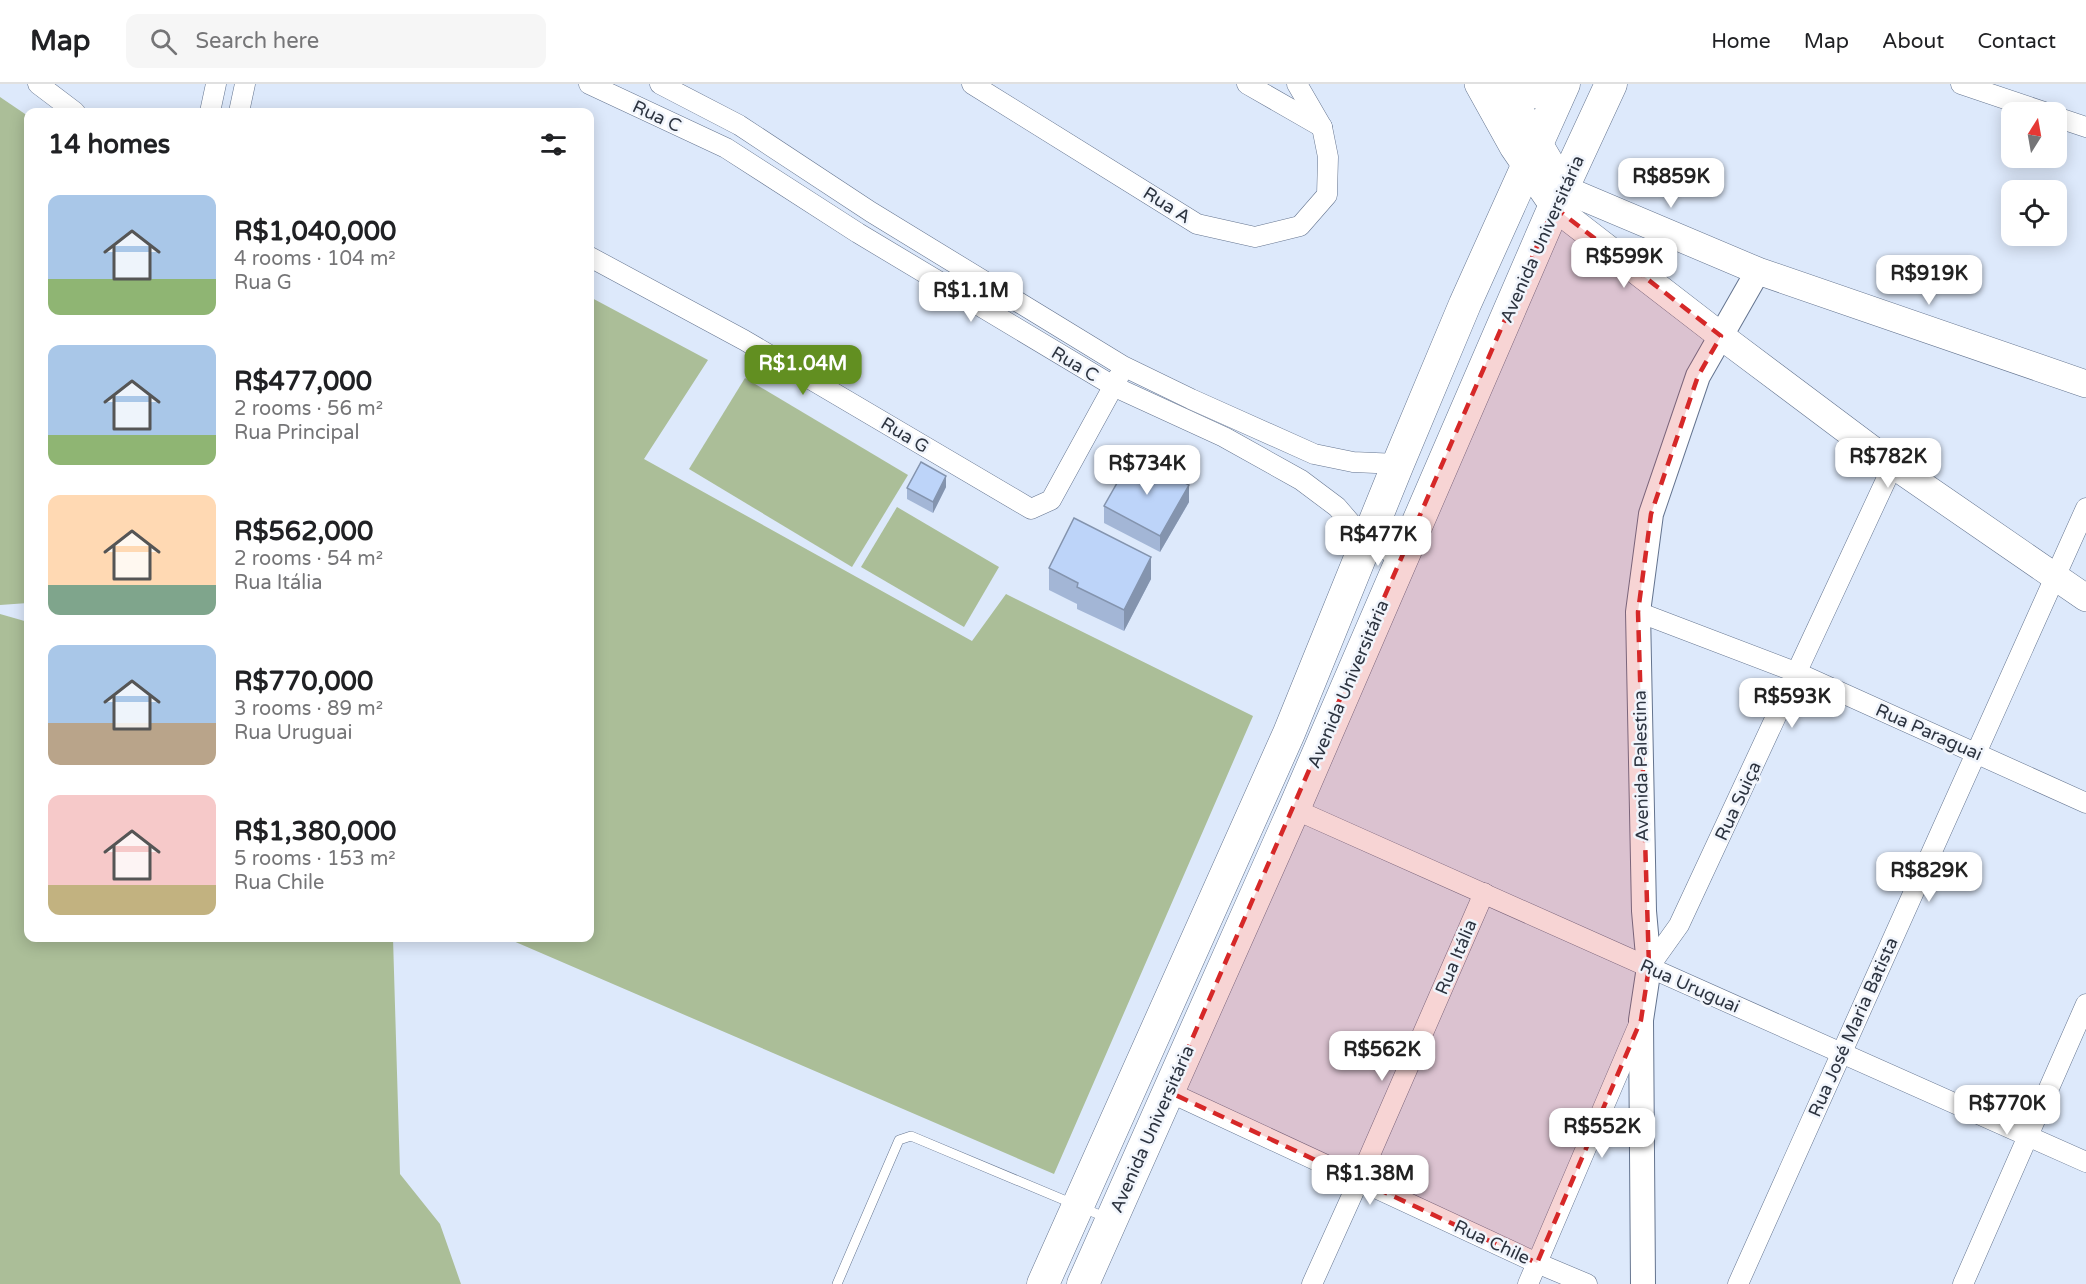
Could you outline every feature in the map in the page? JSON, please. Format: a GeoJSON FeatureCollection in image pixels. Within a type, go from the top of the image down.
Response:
{"type":"FeatureCollection","features":[{"type":"Feature","properties":{"kind":"main road"},"geometry":{"type":"LineString","coordinates":[[1496,84],[1534,93],[1562,84]]}},
{"type":"Feature","properties":{"kind":"main road"},"geometry":{"type":"LineString","coordinates":[[1496,84],[1532,155],[1559,197],[1721,336],[1893,465],[2086,598]]}},
{"type":"Feature","properties":{"kind":"main road","name":"Avenida Universitária"},"geometry":{"type":"LineString","coordinates":[[1043,1284],[1289,733],[1465,304],[1562,84]]}},
{"type":"Feature","properties":{"kind":"main road","name":"Avenida Universitária"},"geometry":{"type":"LineString","coordinates":[[1083,1284],[1294,809],[1559,197],[1611,84]]}},
{"type":"Feature","properties":{"kind":"main road"},"geometry":{"type":"LineString","coordinates":[[1559,197],[1578,195],[1758,271],[2086,384]]}},
{"type":"Feature","properties":{"kind":"main road"},"geometry":{"type":"LineString","coordinates":[[1465,304],[1474,317],[1480,321],[1497,325],[1505,323]]}},
{"type":"Feature","properties":{"kind":"main road"},"geometry":{"type":"LineString","coordinates":[[1343,603],[1377,617]]}},
{"type":"Feature","properties":{"kind":"street"},"geometry":{"type":"LineString","coordinates":[[38,84],[70,108]]}},
{"type":"Feature","properties":{"kind":"street"},"geometry":{"type":"LineString","coordinates":[[211,108],[216,84]]}},
{"type":"Feature","properties":{"kind":"street"},"geometry":{"type":"LineString","coordinates":[[240,108],[245,84]]}},
{"type":"Feature","properties":{"kind":"street","name":"Rua C"},"geometry":{"type":"LineString","coordinates":[[589,84],[726,148],[858,232],[1115,387],[1186,408],[1234,418],[1314,453],[1353,462],[1398,464]]}},
{"type":"Feature","properties":{"kind":"street","name":"Rua C"},"geometry":{"type":"LineString","coordinates":[[660,84],[739,125],[871,212],[1123,366],[1186,408],[1224,437],[1301,480],[1337,507],[1367,542]]}},
{"type":"Feature","properties":{"kind":"street","name":"Rua A"},"geometry":{"type":"LineString","coordinates":[[972,84],[1197,224],[1255,237],[1300,226],[1327,195],[1328,157],[1322,128],[1297,84]]}},
{"type":"Feature","properties":{"kind":"street"},"geometry":{"type":"LineString","coordinates":[[1247,84],[1322,128]]}},
{"type":"Feature","properties":{"kind":"street"},"geometry":{"type":"LineString","coordinates":[[1961,84],[2014,102]]}},
{"type":"Feature","properties":{"kind":"street"},"geometry":{"type":"LineString","coordinates":[[2067,121],[2086,127]]}},
{"type":"Feature","properties":{"kind":"street"},"geometry":{"type":"LineString","coordinates":[[858,232],[871,212]]}},
{"type":"Feature","properties":{"kind":"street","name":"Rua G"},"geometry":{"type":"LineString","coordinates":[[594,259],[744,340],[1031,510],[1051,500],[1115,387]]}},
{"type":"Feature","properties":{"kind":"street","name":"Avenida Palestina"},"geometry":{"type":"LineString","coordinates":[[1643,1284],[1641,1020],[1649,967],[1644,911],[1638,612],[1651,514],[1698,376],[1758,271]]}},
{"type":"Feature","properties":{"kind":"street"},"geometry":{"type":"LineString","coordinates":[[1115,387],[1123,366]]}},
{"type":"Feature","properties":{"kind":"street"},"geometry":{"type":"LineString","coordinates":[[1224,437],[1234,418]]}},
{"type":"Feature","properties":{"kind":"street"},"geometry":{"type":"LineString","coordinates":[[1301,480],[1314,453]]}},
{"type":"Feature","properties":{"kind":"street","name":"Rua Suiça"},"geometry":{"type":"LineString","coordinates":[[1649,967],[1679,925],[1893,465]]}},
{"type":"Feature","properties":{"kind":"street","name":"Rua José Maria Batista"},"geometry":{"type":"LineString","coordinates":[[1738,1284],[2086,508]]}},
{"type":"Feature","properties":{"kind":"street"},"geometry":{"type":"LineString","coordinates":[[1367,542],[1403,557]]}},
{"type":"Feature","properties":{"kind":"street","name":"Rua Paraguai"},"geometry":{"type":"LineString","coordinates":[[1638,612],[1797,673],[2086,803]]}},
{"type":"Feature","properties":{"kind":"street","name":"Rua Uruguai"},"geometry":{"type":"LineString","coordinates":[[1294,809],[2086,1162]]}},
{"type":"Feature","properties":{"kind":"street","name":"Rua Itália"},"geometry":{"type":"LineString","coordinates":[[1312,1284],[1484,894]]}},
{"type":"Feature","properties":{"kind":"street"},"geometry":{"type":"LineString","coordinates":[[1963,1284],[2086,1004]]}},
{"type":"Feature","properties":{"kind":"street"},"geometry":{"type":"LineString","coordinates":[[1528,1284],[1641,1020]]}},
{"type":"Feature","properties":{"kind":"street","name":"Rua Chile"},"geometry":{"type":"LineString","coordinates":[[1168,1092],[1587,1284]]}},
{"type":"Feature","properties":{"kind":"lane"},"geometry":{"type":"LineString","coordinates":[[837,1284],[899,1140],[911,1136],[1079,1204],[1112,1220]]}},
{"type":"Feature","properties":{"kind":"highlighted area"},"geometry":{"type":"Polygon","coordinates":[[[1554,207],[1721,336],[1698,376],[1651,514],[1638,612],[1649,967],[1641,1020],[1537,1263],[1169,1092],[1554,207]]]}},
{"type":"Feature","properties":{"kind":"green space"},"geometry":{"type":"Polygon","coordinates":[[[0,97],[24,113],[24,603],[0,605],[0,97]]]}},
{"type":"Feature","properties":{"kind":"green space"},"geometry":{"type":"Polygon","coordinates":[[[594,299],[708,360],[644,459],[972,641],[1006,594],[1253,716],[1054,1174],[515,942],[594,942],[594,299]]]}},
{"type":"Feature","properties":{"kind":"green space"},"geometry":{"type":"Polygon","coordinates":[[[745,378],[908,475],[852,567],[689,469],[745,378]]]}},
{"type":"Feature","properties":{"kind":"green space"},"geometry":{"type":"Polygon","coordinates":[[[897,507],[999,567],[964,627],[861,567],[897,507]]]}},
{"type":"Feature","properties":{"kind":"green space"},"geometry":{"type":"Polygon","coordinates":[[[0,614],[24,621],[24,942],[393,942],[400,1174],[440,1224],[461,1284],[0,1284],[0,614]]]}},
{"type":"Feature","properties":{"kind":"building"},"geometry":{"type":"Polygon","coordinates":[[[1133,455],[1189,485],[1160,536],[1104,506],[1133,455]]]}},
{"type":"Feature","properties":{"kind":"building"},"geometry":{"type":"Polygon","coordinates":[[[921,462],[946,476],[933,502],[907,488],[921,462]]]}},
{"type":"Feature","properties":{"kind":"building"},"geometry":{"type":"Polygon","coordinates":[[[1074,518],[1151,557],[1124,610],[1077,587],[1078,583],[1049,568],[1074,518]]]}}]}
